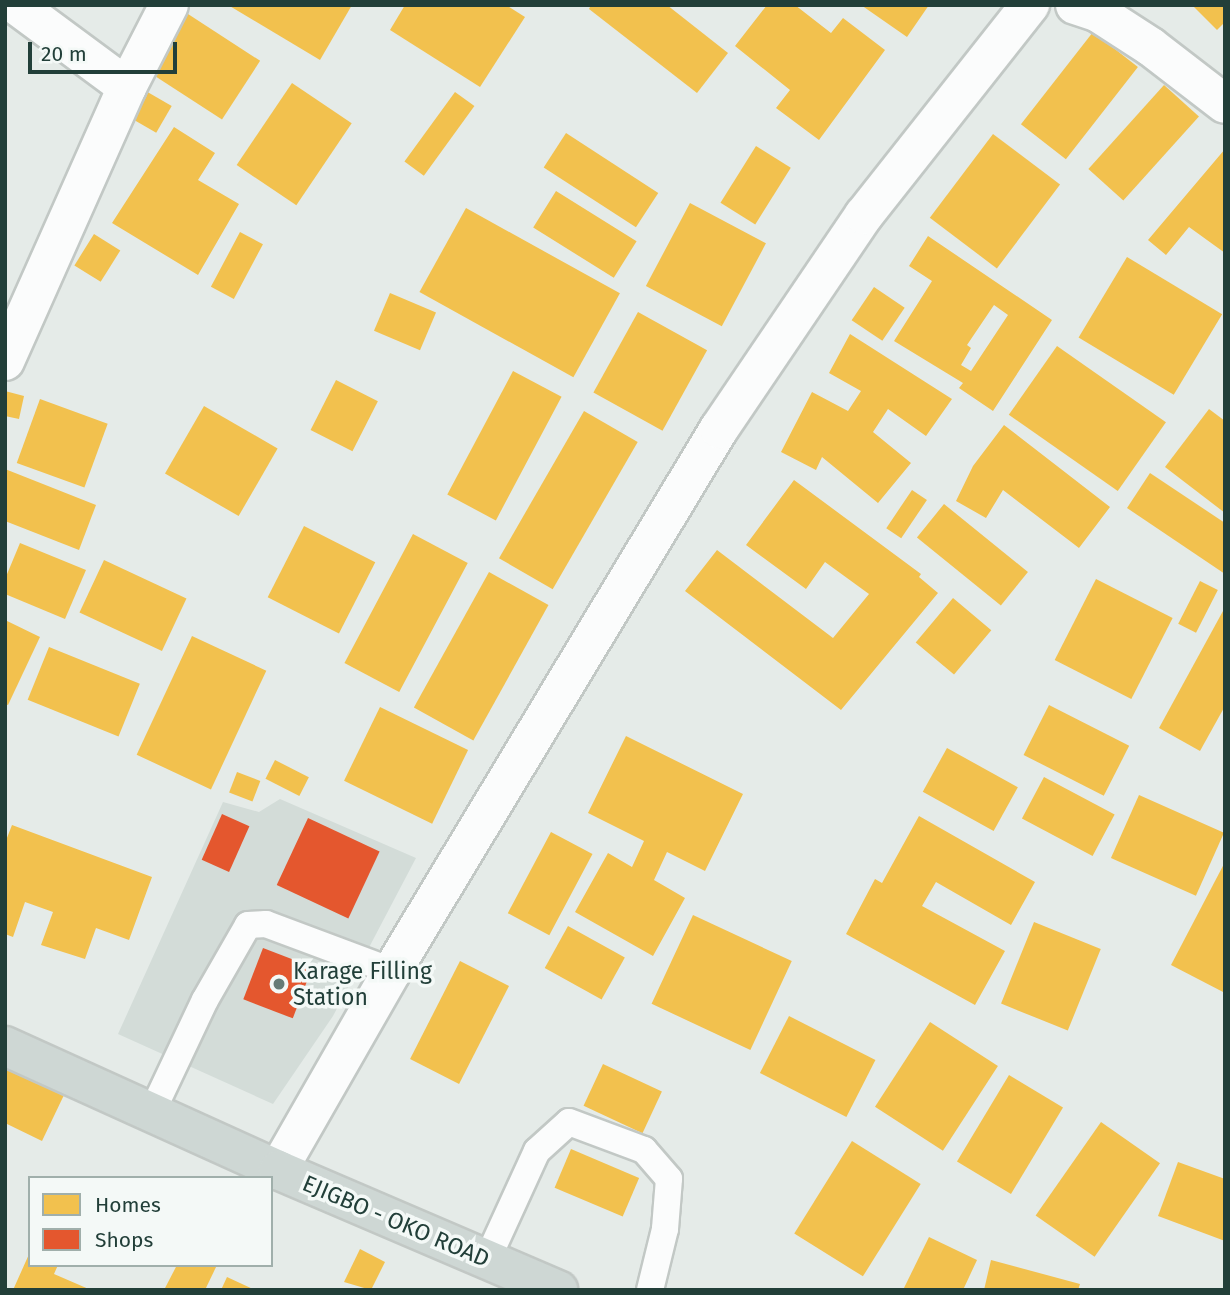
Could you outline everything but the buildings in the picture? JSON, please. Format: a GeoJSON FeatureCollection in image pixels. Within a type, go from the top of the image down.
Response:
{"type":"FeatureCollection","features":[{"type":"Feature","properties":{"kind":"main road","name":"EJIGBO - OKO ROAD"},"geometry":{"type":"LineString","coordinates":[[5,1046],[278,1170],[558,1290]]}},
{"type":"Feature","properties":{"kind":"street"},"geometry":{"type":"LineString","coordinates":[[16,5],[127,87]]}},
{"type":"Feature","properties":{"kind":"street"},"geometry":{"type":"LineString","coordinates":[[5,361],[127,87],[169,5]]}},
{"type":"Feature","properties":{"kind":"street"},"geometry":{"type":"LineString","coordinates":[[278,1170],[392,971],[719,429],[864,215],[1030,5]]}},
{"type":"Feature","properties":{"kind":"street"},"geometry":{"type":"LineString","coordinates":[[1075,5],[1097,12],[1151,47],[1225,104]]}},
{"type":"Feature","properties":{"kind":"lane"},"geometry":{"type":"LineString","coordinates":[[152,1112],[205,1000],[248,925],[266,923],[392,971]]}},
{"type":"Feature","properties":{"kind":"lane"},"geometry":{"type":"LineString","coordinates":[[487,1260],[537,1151],[569,1122],[644,1150],[669,1180],[665,1229],[650,1290]]}},
{"type":"Feature","properties":{"kind":"shaded area"},"geometry":{"type":"Polygon","coordinates":[[[280,799],[416,858],[333,1016],[273,1104],[118,1034],[223,802],[259,812],[280,799]]]}},
{"type":"Feature","properties":{"kind":"place","name":"Karage Filling Station"},"geometry":{"type":"Point","coordinates":[279,984]}}]}
